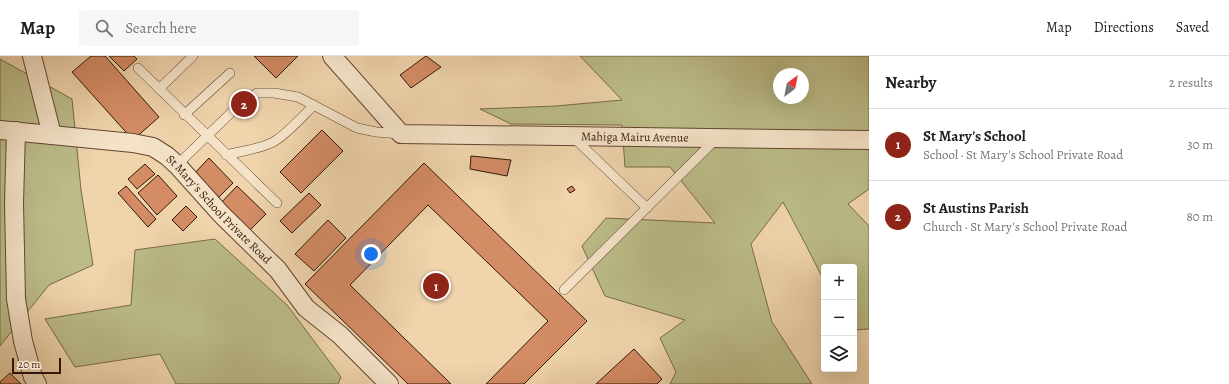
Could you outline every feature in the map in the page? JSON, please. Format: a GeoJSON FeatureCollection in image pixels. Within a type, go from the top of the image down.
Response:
{"type":"FeatureCollection","features":[{"type":"Feature","properties":{"kind":"street"},"geometry":{"type":"LineString","coordinates":[[32,56],[52,135]]}},
{"type":"Feature","properties":{"kind":"street"},"geometry":{"type":"LineString","coordinates":[[332,56],[401,134]]}},
{"type":"Feature","properties":{"kind":"street"},"geometry":{"type":"LineString","coordinates":[[8,131],[14,203],[16,299],[22,341],[33,377],[37,384]]}},
{"type":"Feature","properties":{"kind":"street","name":"St Mary's School Private Road"},"geometry":{"type":"LineString","coordinates":[[8,131],[133,143],[153,148],[167,156],[177,165],[220,214],[278,270],[306,308],[340,335],[390,384]]}},
{"type":"Feature","properties":{"kind":"street","name":"Mahiga Mairu Avenue"},"geometry":{"type":"LineString","coordinates":[[401,134],[869,140]]}},
{"type":"Feature","properties":{"kind":"lane"},"geometry":{"type":"LineString","coordinates":[[159,89],[193,56]]}},
{"type":"Feature","properties":{"kind":"lane"},"geometry":{"type":"LineString","coordinates":[[138,68],[277,203]]}},
{"type":"Feature","properties":{"kind":"lane"},"geometry":{"type":"LineString","coordinates":[[184,114],[230,73]]}},
{"type":"Feature","properties":{"kind":"lane"},"geometry":{"type":"LineString","coordinates":[[177,165],[239,105],[257,93],[274,93],[298,97],[357,128],[376,132],[401,134]]}},
{"type":"Feature","properties":{"kind":"lane"},"geometry":{"type":"LineString","coordinates":[[226,155],[267,145],[275,141],[286,133],[314,105]]}},
{"type":"Feature","properties":{"kind":"lane"},"geometry":{"type":"LineString","coordinates":[[572,136],[646,208]]}},
{"type":"Feature","properties":{"kind":"lane"},"geometry":{"type":"LineString","coordinates":[[564,290],[717,138]]}},
{"type":"Feature","properties":{"kind":"green space"},"geometry":{"type":"Polygon","coordinates":[[[580,56],[869,56],[869,189],[848,204],[869,226],[869,329],[857,330],[857,264],[821,264],[821,275],[783,202],[751,244],[772,322],[812,384],[670,384],[676,372],[660,338],[685,320],[605,296],[582,246],[606,218],[715,223],[670,167],[625,167],[622,125],[511,124],[480,109],[556,106],[622,100],[580,56]]]}},
{"type":"Feature","properties":{"kind":"green space"},"geometry":{"type":"Polygon","coordinates":[[[0,59],[72,99],[81,190],[93,265],[49,285],[0,346],[0,59]]]}},
{"type":"Feature","properties":{"kind":"green space"},"geometry":{"type":"Polygon","coordinates":[[[215,239],[287,305],[341,377],[338,384],[176,384],[160,354],[75,367],[45,319],[131,305],[135,250],[215,239]]]}},
{"type":"Feature","properties":{"kind":"building"},"geometry":{"type":"Polygon","coordinates":[[[91,56],[105,56],[159,117],[133,140],[72,72],[91,56]]]}},
{"type":"Feature","properties":{"kind":"building"},"geometry":{"type":"Polygon","coordinates":[[[109,56],[134,56],[137,59],[124,71],[109,56]]]}},
{"type":"Feature","properties":{"kind":"building"},"geometry":{"type":"Polygon","coordinates":[[[254,56],[298,56],[276,78],[254,56]]]}},
{"type":"Feature","properties":{"kind":"building"},"geometry":{"type":"Polygon","coordinates":[[[426,56],[441,67],[411,88],[400,75],[426,56]]]}},
{"type":"Feature","properties":{"kind":"building"},"geometry":{"type":"Polygon","coordinates":[[[322,130],[343,151],[301,193],[280,172],[322,130]]]}},
{"type":"Feature","properties":{"kind":"building"},"geometry":{"type":"Polygon","coordinates":[[[471,156],[511,160],[507,176],[470,169],[471,156]]]}},
{"type":"Feature","properties":{"kind":"building"},"geometry":{"type":"Polygon","coordinates":[[[209,158],[233,183],[215,201],[191,177],[209,158]]]}},
{"type":"Feature","properties":{"kind":"building"},"geometry":{"type":"Polygon","coordinates":[[[424,163],[587,321],[524,384],[486,384],[548,321],[428,205],[350,285],[451,384],[408,384],[305,284],[424,163]]]}},
{"type":"Feature","properties":{"kind":"building"},"geometry":{"type":"Polygon","coordinates":[[[145,164],[155,174],[137,189],[128,179],[145,164]]]}},
{"type":"Feature","properties":{"kind":"building"},"geometry":{"type":"Polygon","coordinates":[[[158,175],[177,196],[157,215],[138,193],[158,175]]]}},
{"type":"Feature","properties":{"kind":"building"},"geometry":{"type":"Polygon","coordinates":[[[126,186],[156,219],[148,227],[118,193],[126,186]]]}},
{"type":"Feature","properties":{"kind":"building"},"geometry":{"type":"Polygon","coordinates":[[[237,186],[266,214],[246,234],[218,206],[237,186]]]}},
{"type":"Feature","properties":{"kind":"building"},"geometry":{"type":"Polygon","coordinates":[[[572,186],[575,190],[570,193],[567,189],[572,186]]]}},
{"type":"Feature","properties":{"kind":"building"},"geometry":{"type":"Polygon","coordinates":[[[309,193],[321,205],[292,233],[280,221],[309,193]]]}},
{"type":"Feature","properties":{"kind":"building"},"geometry":{"type":"Polygon","coordinates":[[[186,206],[197,217],[183,231],[172,220],[186,206]]]}},
{"type":"Feature","properties":{"kind":"building"},"geometry":{"type":"Polygon","coordinates":[[[328,220],[346,238],[314,271],[295,254],[328,220]]]}},
{"type":"Feature","properties":{"kind":"building"},"geometry":{"type":"Polygon","coordinates":[[[634,349],[662,379],[657,384],[596,384],[634,349]]]}},
{"type":"Feature","properties":{"kind":"building"},"geometry":{"type":"Polygon","coordinates":[[[10,373],[21,384],[0,384],[0,382],[10,373]]]}},
{"type":"Feature","properties":{"kind":"place","name":"St Austins Parish"},"geometry":{"type":"Point","coordinates":[244,104]}},
{"type":"Feature","properties":{"kind":"place","name":"St Mary's School"},"geometry":{"type":"Point","coordinates":[436,286]}}]}
